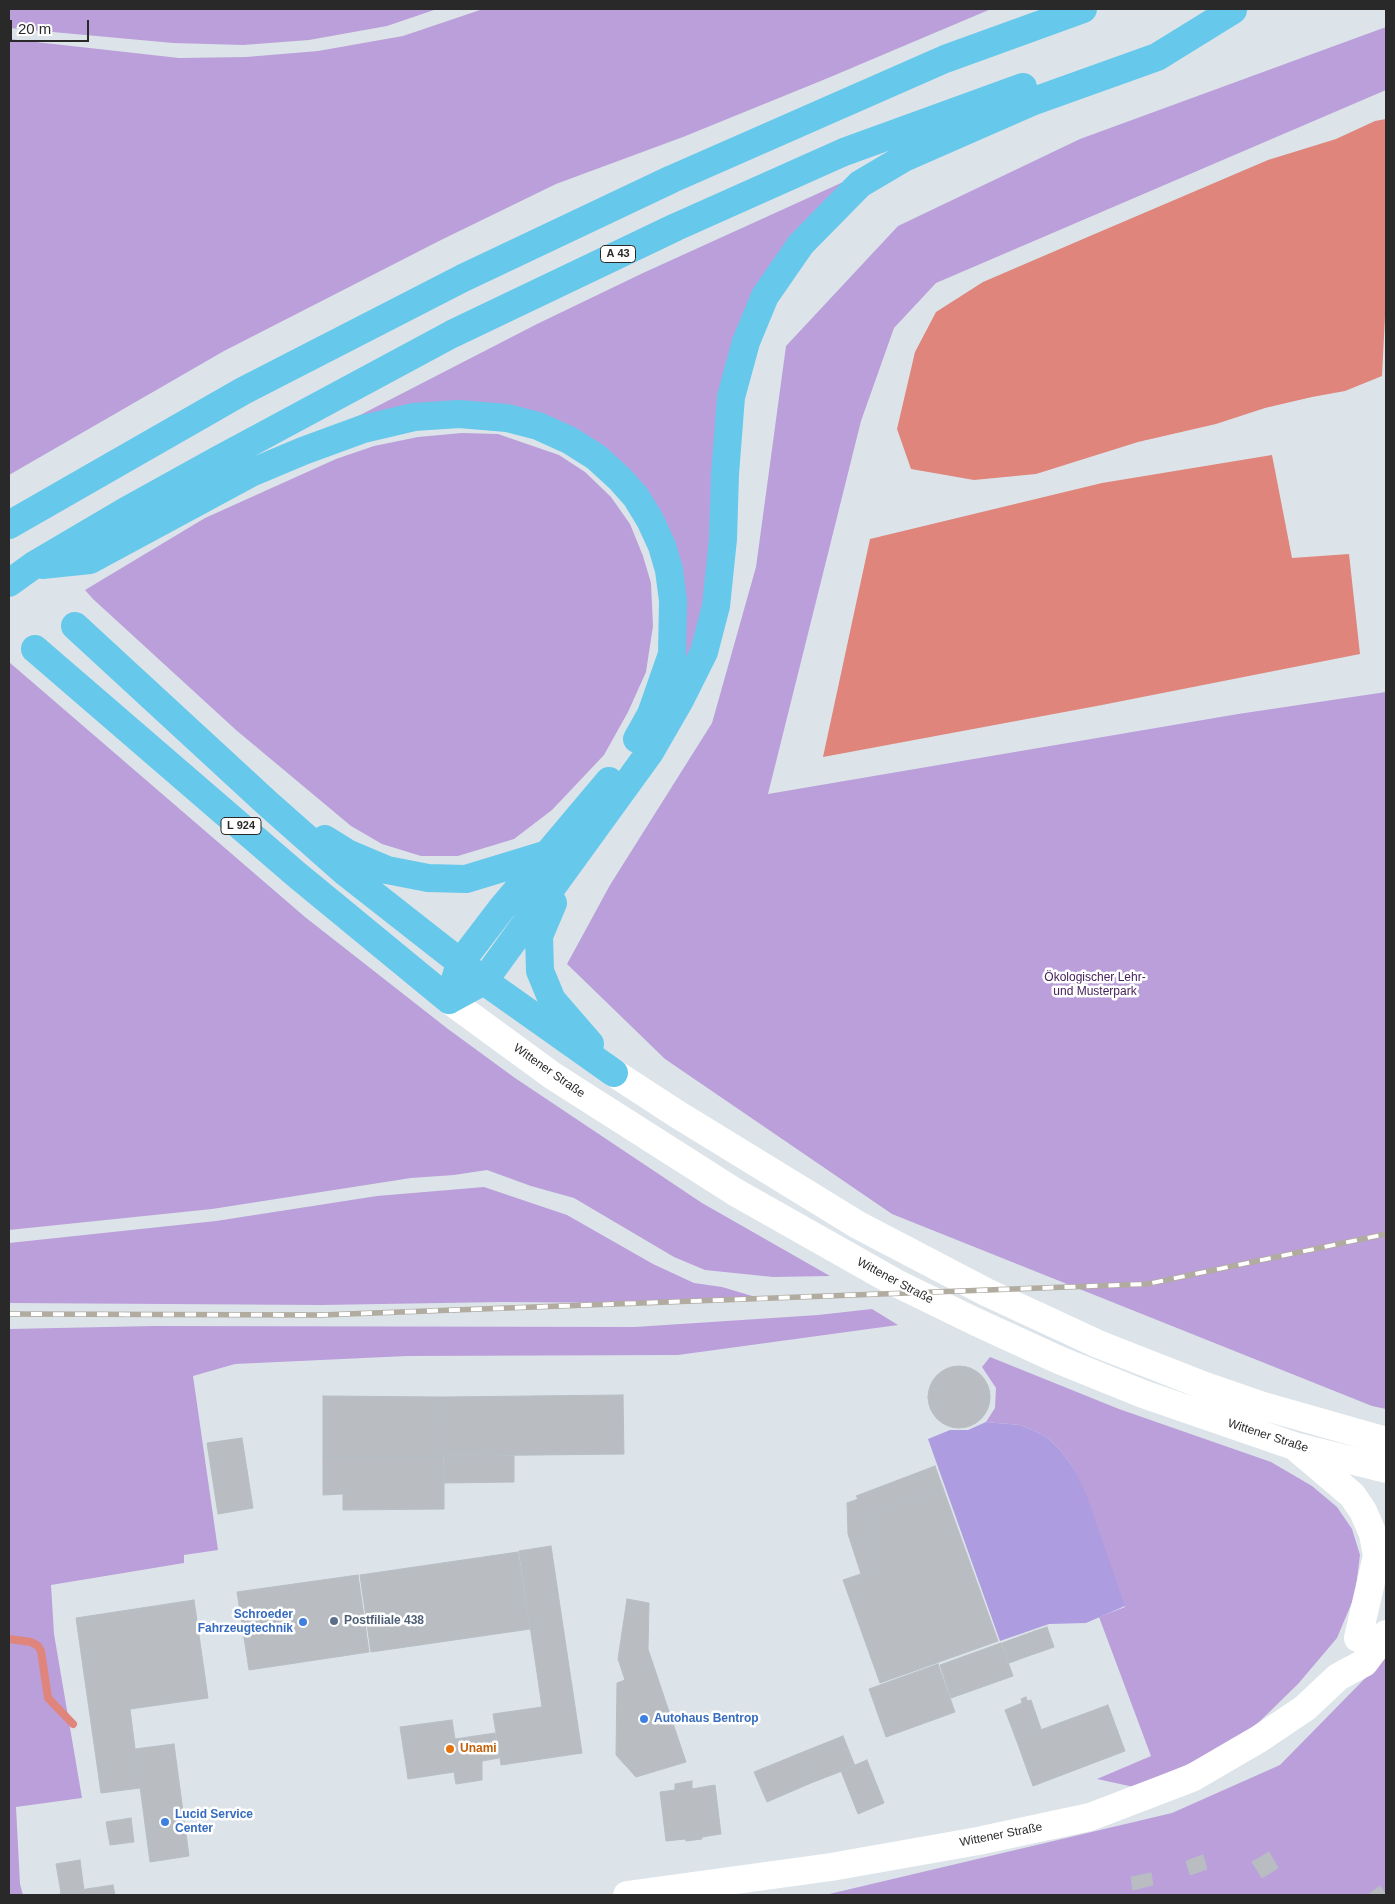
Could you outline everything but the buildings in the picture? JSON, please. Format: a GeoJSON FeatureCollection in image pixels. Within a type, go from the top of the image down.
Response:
{"type":"FeatureCollection","features":[{"type":"Feature","properties":{"kind":"highway"},"geometry":{"type":"LineString","coordinates":[[13,521],[243,391],[463,278],[672,180],[945,59],[1083,9]]}},
{"type":"Feature","properties":{"kind":"highway"},"geometry":{"type":"LineString","coordinates":[[449,1000],[460,962],[558,861],[650,752],[680,700],[704,652],[716,606],[723,539],[725,474],[731,397],[746,342],[764,296],[800,244],[860,184],[904,158],[1034,101],[1157,57],[1235,10]]}},
{"type":"Feature","properties":{"kind":"highway","name":"A 43"},"geometry":{"type":"LineString","coordinates":[[9,582],[34,565],[216,460],[452,334],[676,227],[844,152],[1235,10]]}},
{"type":"Feature","properties":{"kind":"highway"},"geometry":{"type":"LineString","coordinates":[[34,565],[90,560],[253,472],[363,429],[414,417],[459,414],[507,418],[538,426],[569,440],[596,457],[620,479],[636,497],[650,520],[662,546],[669,570],[673,601],[672,654],[651,714],[484,982],[449,1000]]}},
{"type":"Feature","properties":{"kind":"highway","name":"L 924"},"geometry":{"type":"LineString","coordinates":[[75,626],[267,803],[345,872],[484,982],[614,1072]]}},
{"type":"Feature","properties":{"kind":"highway","name":"L 924"},"geometry":{"type":"LineString","coordinates":[[35,649],[298,876],[449,1000]]}},
{"type":"Feature","properties":{"kind":"highway"},"geometry":{"type":"LineString","coordinates":[[267,803],[349,854],[387,870],[428,878],[466,879],[558,861]]}},
{"type":"Feature","properties":{"kind":"highway"},"geometry":{"type":"LineString","coordinates":[[558,861],[539,936],[540,971],[552,1000],[614,1072]]}},
{"type":"Feature","properties":{"kind":"main road","name":"Wittener Straße"},"geometry":{"type":"LineString","coordinates":[[449,1000],[553,1076],[735,1192],[896,1283],[1059,1360],[1143,1394],[1294,1446],[1386,1469]]}},
{"type":"Feature","properties":{"kind":"main road","name":"L 924"},"geometry":{"type":"LineString","coordinates":[[614,1072],[677,1114],[841,1215],[922,1260],[1040,1318],[1130,1357],[1205,1386],[1263,1406],[1386,1441]]}},
{"type":"Feature","properties":{"kind":"main road","name":"L 924"},"geometry":{"type":"LineString","coordinates":[[1294,1446],[1352,1494],[1363,1511],[1373,1534],[1376,1556],[1358,1638]]}},
{"type":"Feature","properties":{"kind":"main road","name":"Wittener Straße"},"geometry":{"type":"LineString","coordinates":[[1338,1677],[1386,1584]]}},
{"type":"Feature","properties":{"kind":"main road","name":"Wittener Straße"},"geometry":{"type":"LineString","coordinates":[[627,1895],[831,1867],[978,1841],[1090,1817],[1185,1781],[1218,1764],[1259,1739],[1305,1708],[1338,1677],[1364,1663],[1386,1634]]}},
{"type":"Feature","properties":{"kind":"green space"},"geometry":{"type":"Polygon","coordinates":[[[9,9],[437,9],[387,26],[309,40],[243,45],[173,43],[9,28],[9,9]]]}},
{"type":"Feature","properties":{"kind":"green space"},"geometry":{"type":"Polygon","coordinates":[[[483,9],[991,9],[683,137],[556,184],[441,240],[224,351],[9,475],[9,39],[179,58],[246,57],[318,51],[403,36],[483,9]]]}},
{"type":"Feature","properties":{"kind":"green space","name":"Ökologischer Lehr- und Musterpark"},"geometry":{"type":"Polygon","coordinates":[[[1386,27],[1386,90],[936,283],[894,328],[861,421],[768,794],[1238,714],[1386,692],[1386,1409],[1372,1406],[892,1214],[665,1059],[567,964],[610,885],[712,723],[756,567],[786,346],[898,226],[1080,139],[1386,27]]]}},
{"type":"Feature","properties":{"kind":"green space"},"geometry":{"type":"Polygon","coordinates":[[[852,178],[760,291],[703,626],[667,702],[670,544],[541,418],[335,428],[537,324],[643,273],[852,178]]]}},
{"type":"Feature","properties":{"kind":"green space"},"geometry":{"type":"Polygon","coordinates":[[[462,433],[498,434],[559,455],[585,472],[611,497],[630,524],[643,556],[651,583],[653,626],[646,672],[628,712],[604,755],[552,810],[514,839],[458,856],[421,856],[382,844],[351,826],[236,730],[85,590],[205,518],[336,459],[374,446],[418,437],[462,433]]]}},
{"type":"Feature","properties":{"kind":"green space"},"geometry":{"type":"Polygon","coordinates":[[[9,662],[305,917],[448,1029],[515,1078],[702,1203],[830,1276],[773,1277],[705,1270],[674,1257],[574,1198],[531,1186],[487,1170],[454,1175],[411,1178],[212,1209],[9,1230],[9,662]]]}},
{"type":"Feature","properties":{"kind":"green space"},"geometry":{"type":"Polygon","coordinates":[[[484,1187],[567,1215],[653,1264],[694,1283],[722,1287],[759,1298],[635,1303],[502,1302],[321,1305],[9,1303],[9,1243],[216,1221],[377,1196],[484,1187]]]}},
{"type":"Feature","properties":{"kind":"green space"},"geometry":{"type":"Polygon","coordinates":[[[872,1309],[898,1325],[678,1355],[407,1356],[235,1364],[193,1376],[218,1550],[184,1555],[184,1563],[51,1585],[54,1634],[82,1798],[16,1807],[20,1884],[23,1895],[9,1895],[9,1329],[154,1326],[635,1327],[818,1315],[872,1309]]]}},
{"type":"Feature","properties":{"kind":"green space"},"geometry":{"type":"Polygon","coordinates":[[[990,1357],[1119,1409],[1271,1462],[1312,1486],[1337,1507],[1352,1529],[1360,1555],[1355,1595],[1337,1638],[1298,1684],[1255,1726],[1200,1759],[1134,1787],[1097,1779],[1151,1756],[1099,1617],[1125,1607],[1073,1467],[1061,1451],[1048,1438],[1020,1425],[986,1422],[995,1408],[996,1388],[982,1367],[990,1357]]]}},
{"type":"Feature","properties":{"kind":"green space"},"geometry":{"type":"Polygon","coordinates":[[[1386,1657],[1386,1895],[825,1895],[1172,1813],[1280,1765],[1386,1657]]]}},
{"type":"Feature","properties":{"kind":"shaded area"},"geometry":{"type":"Polygon","coordinates":[[[1386,119],[1386,297],[1382,376],[1345,391],[1265,408],[1216,424],[1138,442],[1036,474],[974,480],[911,469],[897,429],[915,352],[936,312],[983,282],[1090,236],[1268,160],[1336,139],[1375,121],[1386,119]]]}},
{"type":"Feature","properties":{"kind":"shaded area"},"geometry":{"type":"Polygon","coordinates":[[[1272,455],[1292,558],[1349,554],[1360,654],[823,757],[870,539],[1102,483],[1272,455]]]}},
{"type":"Feature","properties":{"kind":"shaded area"},"geometry":{"type":"Polygon","coordinates":[[[986,1422],[1020,1425],[1048,1438],[1061,1451],[1073,1467],[1086,1494],[1125,1606],[1086,1623],[1049,1624],[1000,1641],[928,1439],[950,1430],[968,1430],[986,1422]]]}},
{"type":"Feature","properties":{"kind":"waterway"},"geometry":{"type":"LineString","coordinates":[[9,1639],[31,1642],[38,1646],[41,1651],[48,1698],[73,1724]]}},
{"type":"Feature","properties":{"kind":"railway"},"geometry":{"type":"LineString","coordinates":[[9,1314],[321,1315],[1147,1284],[1386,1234]]}},
{"type":"Feature","properties":{"kind":"place","name":"Postfiliale 438"},"geometry":{"type":"Point","coordinates":[334,1621]}},
{"type":"Feature","properties":{"kind":"place","name":"Schroeder Fahrzeugtechnik"},"geometry":{"type":"Point","coordinates":[303,1622]}},
{"type":"Feature","properties":{"kind":"place","name":"Autohaus Bentrop"},"geometry":{"type":"Point","coordinates":[644,1719]}},
{"type":"Feature","properties":{"kind":"place","name":"Unami"},"geometry":{"type":"Point","coordinates":[450,1749]}},
{"type":"Feature","properties":{"kind":"place","name":"Lucid Service Center"},"geometry":{"type":"Point","coordinates":[165,1822]}}]}
